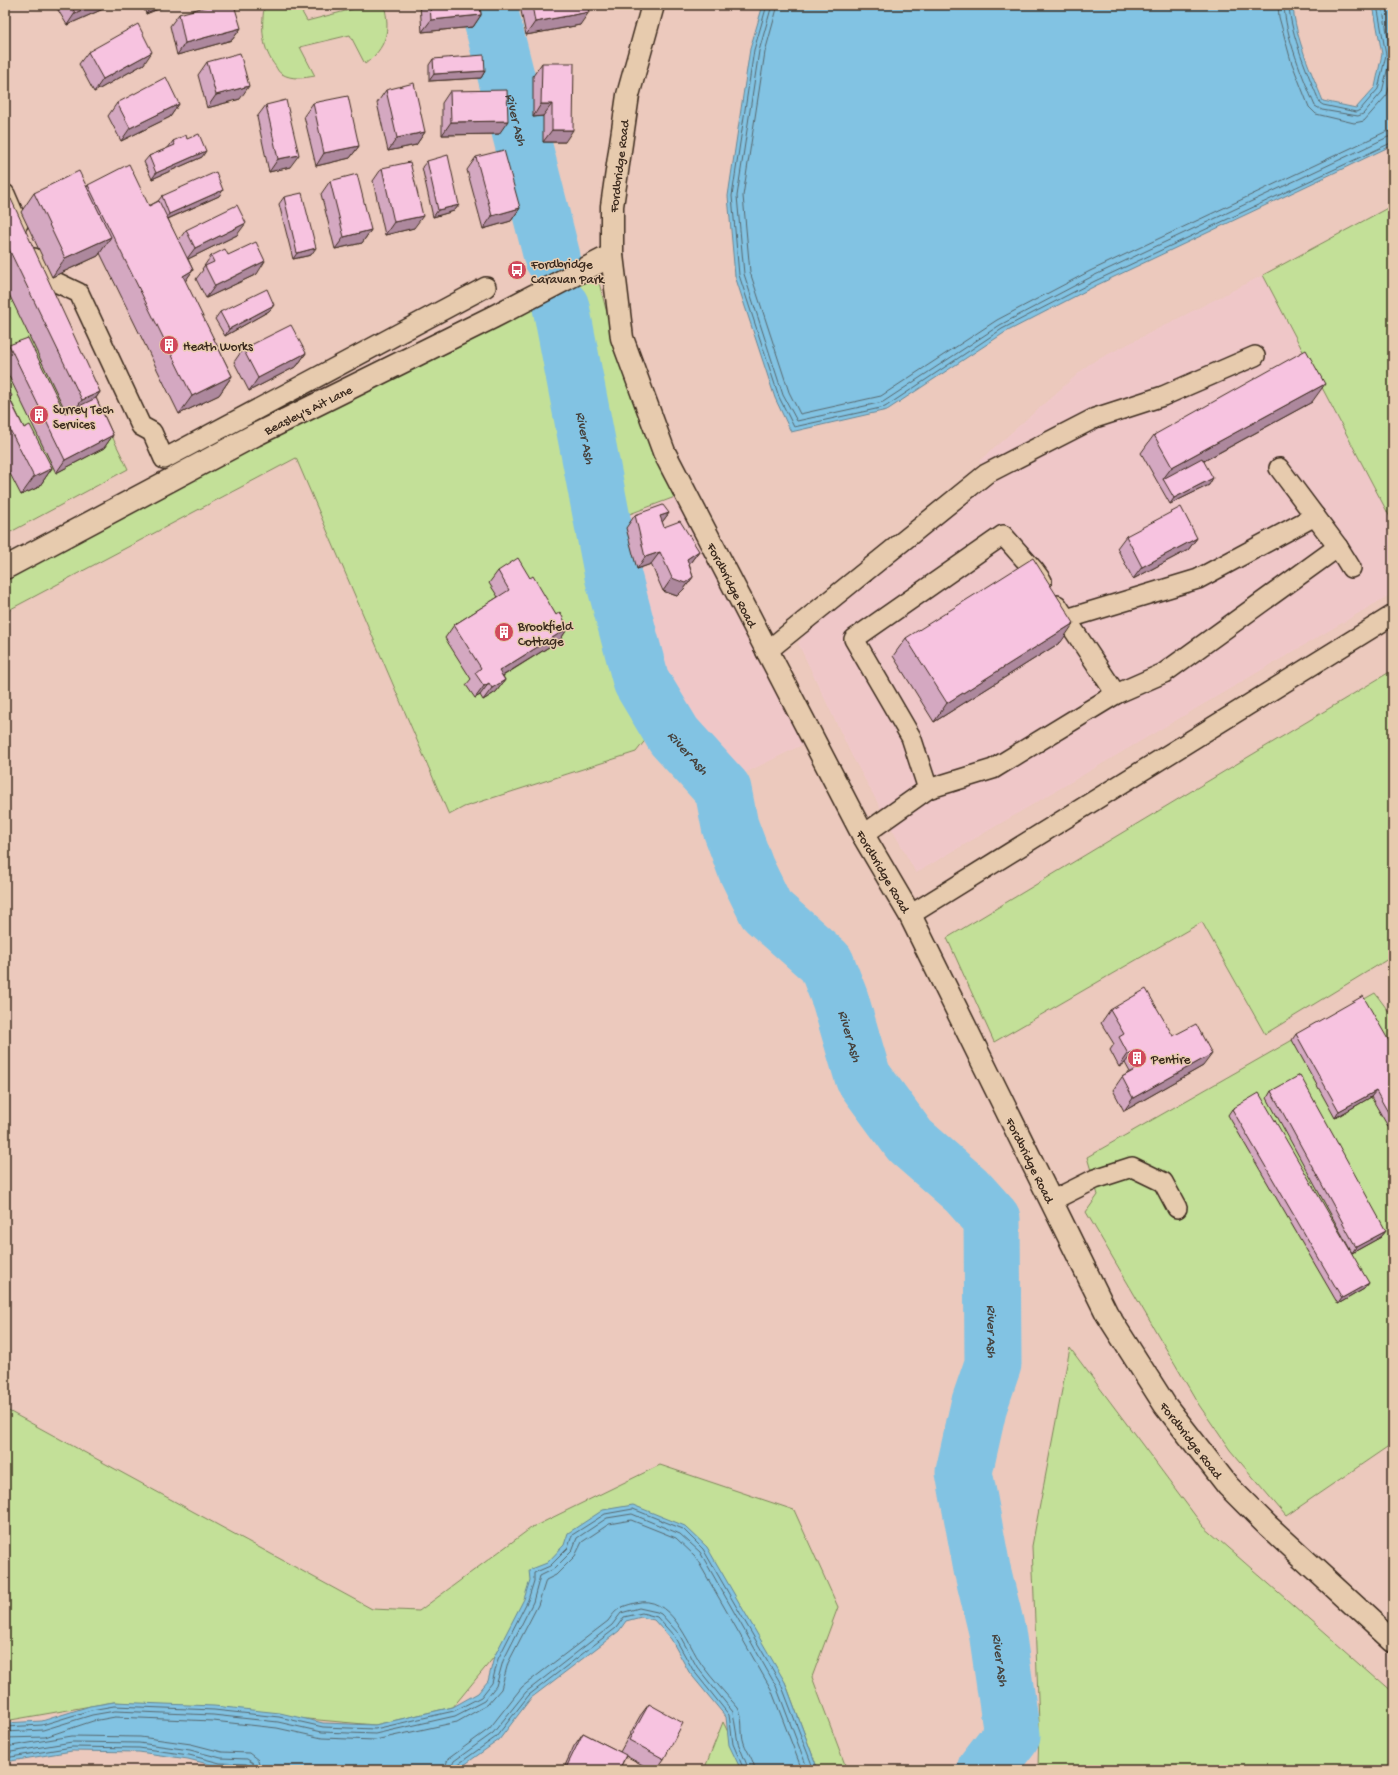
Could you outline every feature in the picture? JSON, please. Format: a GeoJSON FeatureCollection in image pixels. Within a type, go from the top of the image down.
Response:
{"type":"FeatureCollection","features":[{"type":"Feature","properties":{"kind":"street","name":"Fordbridge Road"},"geometry":{"type":"LineString","coordinates":[[653,5],[628,95],[612,206],[612,255],[622,338],[664,452],[766,652],[863,835],[910,915],[1107,1314],[1174,1418],[1228,1486],[1268,1526],[1393,1641]]}},
{"type":"Feature","properties":{"kind":"street","name":"Beasley's Ait Lane"},"geometry":{"type":"LineString","coordinates":[[5,568],[255,435],[497,315],[612,255]]}},
{"type":"Feature","properties":{"kind":"lane"},"geometry":{"type":"LineString","coordinates":[[5,194],[41,275],[79,293],[141,426],[152,432],[164,459],[486,288]]}},
{"type":"Feature","properties":{"kind":"lane"},"geometry":{"type":"LineString","coordinates":[[766,652],[986,474],[1095,418],[1163,396],[1255,356]]}},
{"type":"Feature","properties":{"kind":"lane"},"geometry":{"type":"LineString","coordinates":[[1279,468],[1338,547],[1351,568]]}},
{"type":"Feature","properties":{"kind":"lane"},"geometry":{"type":"LineString","coordinates":[[1066,619],[1198,579],[1315,516]]}},
{"type":"Feature","properties":{"kind":"lane"},"geometry":{"type":"LineString","coordinates":[[928,789],[911,737],[854,638],[1003,535],[1034,570],[1116,694]]}},
{"type":"Feature","properties":{"kind":"lane"},"geometry":{"type":"LineString","coordinates":[[863,835],[928,789],[993,769],[1116,694],[1164,674],[1338,547]]}},
{"type":"Feature","properties":{"kind":"lane"},"geometry":{"type":"LineString","coordinates":[[910,915],[1393,615]]}},
{"type":"Feature","properties":{"kind":"lane"},"geometry":{"type":"LineString","coordinates":[[1051,1201],[1094,1179],[1132,1167],[1162,1182],[1177,1208]]}},
{"type":"Feature","properties":{"kind":"shaded area"},"geometry":{"type":"Polygon","coordinates":[[[1263,275],[1393,523],[1393,593],[916,873],[852,756],[798,643],[834,597],[986,474],[979,461],[1089,364],[1263,275]]]}},
{"type":"Feature","properties":{"kind":"shaded area"},"geometry":{"type":"Polygon","coordinates":[[[675,497],[804,744],[737,777],[652,668],[619,518],[675,497]]]}},
{"type":"Feature","properties":{"kind":"green space"},"geometry":{"type":"Polygon","coordinates":[[[267,5],[298,5],[307,21],[353,9],[352,5],[384,5],[387,31],[378,52],[365,64],[350,35],[300,47],[315,76],[294,78],[286,76],[278,71],[265,46],[263,24],[264,8],[267,5]]]}},
{"type":"Feature","properties":{"kind":"green space"},"geometry":{"type":"Polygon","coordinates":[[[1393,205],[1393,523],[1263,275],[1393,205]]]}},
{"type":"Feature","properties":{"kind":"green space"},"geometry":{"type":"Polygon","coordinates":[[[5,216],[128,469],[5,535],[5,216]]]}},
{"type":"Feature","properties":{"kind":"green space"},"geometry":{"type":"Polygon","coordinates":[[[594,264],[621,366],[675,497],[619,518],[652,668],[677,700],[636,752],[464,807],[449,815],[296,458],[5,612],[5,556],[594,264]]]}},
{"type":"Feature","properties":{"kind":"green space"},"geometry":{"type":"Polygon","coordinates":[[[1393,670],[1393,956],[1265,1034],[1202,922],[994,1042],[947,938],[1393,670]]]}},
{"type":"Feature","properties":{"kind":"green space"},"geometry":{"type":"Polygon","coordinates":[[[1375,993],[1389,1012],[1393,1013],[1393,1443],[1286,1516],[1230,1450],[1199,1405],[1086,1212],[1098,1195],[1087,1157],[1375,993]]]}},
{"type":"Feature","properties":{"kind":"green space"},"geometry":{"type":"Polygon","coordinates":[[[1070,1348],[1203,1526],[1393,1693],[1393,1770],[1038,1770],[1039,1723],[1032,1546],[1070,1348]]]}},
{"type":"Feature","properties":{"kind":"green space"},"geometry":{"type":"Polygon","coordinates":[[[5,1409],[372,1609],[419,1611],[531,1528],[660,1465],[794,1510],[838,1607],[812,1677],[847,1770],[818,1770],[785,1682],[547,1563],[494,1657],[453,1707],[375,1725],[114,1702],[5,1721],[5,1409]]]}},
{"type":"Feature","properties":{"kind":"green space"},"geometry":{"type":"Polygon","coordinates":[[[723,1722],[747,1770],[704,1770],[723,1722]]]}},
{"type":"Feature","properties":{"kind":"water"},"geometry":{"type":"Polygon","coordinates":[[[763,5],[1293,5],[1294,17],[1300,42],[1323,101],[1356,108],[1375,87],[1382,54],[1373,5],[1393,5],[1393,145],[1097,285],[1004,333],[887,410],[791,432],[775,398],[735,276],[728,196],[750,49],[763,5]]]}},
{"type":"Feature","properties":{"kind":"water"},"geometry":{"type":"Polygon","coordinates":[[[633,1505],[685,1526],[707,1547],[785,1682],[818,1770],[741,1770],[729,1745],[726,1717],[689,1672],[671,1639],[654,1620],[641,1617],[626,1621],[619,1631],[531,1698],[499,1740],[457,1770],[250,1770],[245,1768],[220,1767],[188,1759],[139,1752],[72,1751],[5,1762],[5,1723],[42,1721],[90,1706],[114,1702],[214,1706],[280,1713],[323,1723],[375,1725],[453,1707],[478,1693],[488,1681],[494,1657],[524,1599],[530,1580],[529,1570],[547,1563],[564,1545],[568,1533],[603,1510],[633,1505]]]}},
{"type":"Feature","properties":{"kind":"building"},"geometry":{"type":"Polygon","coordinates":[[[71,5],[92,5],[75,13],[71,5]]]}},
{"type":"Feature","properties":{"kind":"building"},"geometry":{"type":"Polygon","coordinates":[[[212,5],[234,5],[241,28],[185,43],[179,14],[212,5]]]}},
{"type":"Feature","properties":{"kind":"building"},"geometry":{"type":"Polygon","coordinates":[[[430,5],[480,5],[481,15],[431,20],[430,5]]]}},
{"type":"Feature","properties":{"kind":"building"},"geometry":{"type":"Polygon","coordinates":[[[532,5],[587,5],[589,12],[535,22],[532,5]]]}},
{"type":"Feature","properties":{"kind":"building"},"geometry":{"type":"Polygon","coordinates":[[[138,24],[152,52],[103,79],[88,52],[138,24]]]}},
{"type":"Feature","properties":{"kind":"building"},"geometry":{"type":"Polygon","coordinates":[[[240,53],[249,86],[216,95],[207,62],[240,53]]]}},
{"type":"Feature","properties":{"kind":"building"},"geometry":{"type":"Polygon","coordinates":[[[484,55],[485,71],[434,74],[433,59],[484,55]]]}},
{"type":"Feature","properties":{"kind":"building"},"geometry":{"type":"Polygon","coordinates":[[[542,63],[574,63],[573,130],[552,130],[552,104],[541,104],[542,63]]]}},
{"type":"Feature","properties":{"kind":"building"},"geometry":{"type":"Polygon","coordinates":[[[166,77],[179,104],[130,128],[117,103],[166,77]]]}},
{"type":"Feature","properties":{"kind":"building"},"geometry":{"type":"Polygon","coordinates":[[[414,83],[425,132],[397,138],[386,90],[414,83]]]}},
{"type":"Feature","properties":{"kind":"building"},"geometry":{"type":"Polygon","coordinates":[[[507,90],[508,121],[451,122],[450,91],[507,90]]]}},
{"type":"Feature","properties":{"kind":"building"},"geometry":{"type":"Polygon","coordinates":[[[348,96],[359,146],[324,153],[313,103],[348,96]]]}},
{"type":"Feature","properties":{"kind":"building"},"geometry":{"type":"Polygon","coordinates":[[[286,100],[299,155],[278,159],[266,105],[286,100]]]}},
{"type":"Feature","properties":{"kind":"building"},"geometry":{"type":"Polygon","coordinates":[[[199,134],[206,151],[156,173],[149,156],[175,145],[173,141],[186,135],[187,139],[199,134]]]}},
{"type":"Feature","properties":{"kind":"building"},"geometry":{"type":"Polygon","coordinates":[[[504,150],[520,208],[492,216],[476,157],[504,150]]]}},
{"type":"Feature","properties":{"kind":"building"},"geometry":{"type":"Polygon","coordinates":[[[448,155],[459,205],[438,210],[427,161],[448,155]]]}},
{"type":"Feature","properties":{"kind":"building"},"geometry":{"type":"Polygon","coordinates":[[[410,162],[423,216],[394,222],[382,168],[410,162]]]}},
{"type":"Feature","properties":{"kind":"building"},"geometry":{"type":"Polygon","coordinates":[[[129,164],[149,206],[159,201],[193,270],[183,276],[232,376],[192,396],[88,185],[129,164]]]}},
{"type":"Feature","properties":{"kind":"building"},"geometry":{"type":"Polygon","coordinates":[[[79,171],[111,237],[65,258],[34,193],[79,171]]]}},
{"type":"Feature","properties":{"kind":"building"},"geometry":{"type":"Polygon","coordinates":[[[216,172],[223,190],[169,214],[162,196],[216,172]]]}},
{"type":"Feature","properties":{"kind":"building"},"geometry":{"type":"Polygon","coordinates":[[[357,174],[371,230],[344,237],[330,181],[357,174]]]}},
{"type":"Feature","properties":{"kind":"building"},"geometry":{"type":"Polygon","coordinates":[[[302,193],[316,248],[297,253],[284,197],[302,193]]]}},
{"type":"Feature","properties":{"kind":"building"},"geometry":{"type":"Polygon","coordinates":[[[11,199],[100,392],[82,400],[5,241],[5,201],[11,199]]]}},
{"type":"Feature","properties":{"kind":"building"},"geometry":{"type":"Polygon","coordinates":[[[237,205],[246,223],[195,248],[186,230],[237,205]]]}},
{"type":"Feature","properties":{"kind":"building"},"geometry":{"type":"Polygon","coordinates":[[[256,242],[265,261],[215,286],[205,266],[214,262],[211,256],[225,249],[228,255],[256,242]]]}},
{"type":"Feature","properties":{"kind":"building"},"geometry":{"type":"Polygon","coordinates":[[[267,289],[274,305],[229,329],[220,312],[267,289]]]}},
{"type":"Feature","properties":{"kind":"building"},"geometry":{"type":"Polygon","coordinates":[[[291,325],[306,353],[258,378],[243,349],[291,325]]]}},
{"type":"Feature","properties":{"kind":"building"},"geometry":{"type":"Polygon","coordinates":[[[28,338],[65,413],[96,398],[113,435],[65,460],[9,345],[28,338]]]}},
{"type":"Feature","properties":{"kind":"building"},"geometry":{"type":"Polygon","coordinates":[[[1306,350],[1325,384],[1172,467],[1154,435],[1306,350]]]}},
{"type":"Feature","properties":{"kind":"building"},"geometry":{"type":"Polygon","coordinates":[[[5,383],[12,396],[9,398],[24,428],[30,425],[52,468],[34,477],[5,420],[5,383]]]}},
{"type":"Feature","properties":{"kind":"building"},"geometry":{"type":"Polygon","coordinates":[[[1202,458],[1213,478],[1174,498],[1163,479],[1202,458]]]}},
{"type":"Feature","properties":{"kind":"building"},"geometry":{"type":"Polygon","coordinates":[[[663,505],[669,513],[660,516],[664,527],[680,521],[699,551],[687,559],[693,577],[685,583],[672,578],[660,552],[645,557],[635,515],[663,505]]]}},
{"type":"Feature","properties":{"kind":"building"},"geometry":{"type":"Polygon","coordinates":[[[1181,507],[1197,538],[1142,567],[1126,536],[1181,507]]]}},
{"type":"Feature","properties":{"kind":"building","name":"Brookfield Cottage"},"geometry":{"type":"Polygon","coordinates":[[[518,558],[530,578],[533,576],[556,615],[560,612],[568,628],[499,671],[505,680],[492,688],[489,683],[484,686],[475,673],[481,668],[454,625],[509,590],[498,571],[518,558]]]}},
{"type":"Feature","properties":{"kind":"building"},"geometry":{"type":"Polygon","coordinates":[[[1033,558],[1074,623],[947,703],[906,638],[1033,558]]]}},
{"type":"Feature","properties":{"kind":"building"},"geometry":{"type":"Polygon","coordinates":[[[1146,989],[1173,1036],[1196,1024],[1212,1054],[1133,1098],[1122,1077],[1142,1066],[1134,1051],[1128,1054],[1119,1037],[1124,1034],[1110,1010],[1146,989]]]}},
{"type":"Feature","properties":{"kind":"building"},"geometry":{"type":"Polygon","coordinates":[[[1363,996],[1393,1048],[1393,1121],[1376,1091],[1339,1111],[1296,1034],[1363,996]]]}},
{"type":"Feature","properties":{"kind":"building"},"geometry":{"type":"Polygon","coordinates":[[[1300,1075],[1386,1231],[1356,1247],[1271,1091],[1300,1075]]]}},
{"type":"Feature","properties":{"kind":"building"},"geometry":{"type":"Polygon","coordinates":[[[1259,1093],[1369,1283],[1342,1298],[1232,1109],[1259,1093]]]}},
{"type":"Feature","properties":{"kind":"building"},"geometry":{"type":"Polygon","coordinates":[[[649,1704],[683,1723],[664,1759],[629,1740],[649,1704]]]}},
{"type":"Feature","properties":{"kind":"building"},"geometry":{"type":"Polygon","coordinates":[[[583,1733],[626,1755],[619,1770],[565,1770],[583,1733]]]}},
{"type":"Feature","properties":{"kind":"waterway","name":"River Ash"},"geometry":{"type":"LineString","coordinates":[[488,5],[552,257]]}},
{"type":"Feature","properties":{"kind":"waterway","name":"River Ash"},"geometry":{"type":"LineString","coordinates":[[561,307],[613,576],[641,681],[674,736],[723,790],[730,826],[746,869],[766,910],[826,963],[840,999],[863,1077],[910,1141],[966,1190],[992,1219],[993,1364],[979,1405],[964,1472],[982,1569],[997,1631],[1012,1735],[985,1770]]}},
{"type":"Feature","properties":{"kind":"place","name":"Fordbridge Caravan Park"},"geometry":{"type":"Point","coordinates":[517,270]}},
{"type":"Feature","properties":{"kind":"place","name":"Heath Works"},"geometry":{"type":"Point","coordinates":[169,345]}},
{"type":"Feature","properties":{"kind":"place","name":"Surrey Tech Services"},"geometry":{"type":"Point","coordinates":[39,415]}},
{"type":"Feature","properties":{"kind":"place","name":"Brookfield Cottage"},"geometry":{"type":"Point","coordinates":[504,632]}},
{"type":"Feature","properties":{"kind":"place","name":"Pentire"},"geometry":{"type":"Point","coordinates":[1137,1058]}}]}
